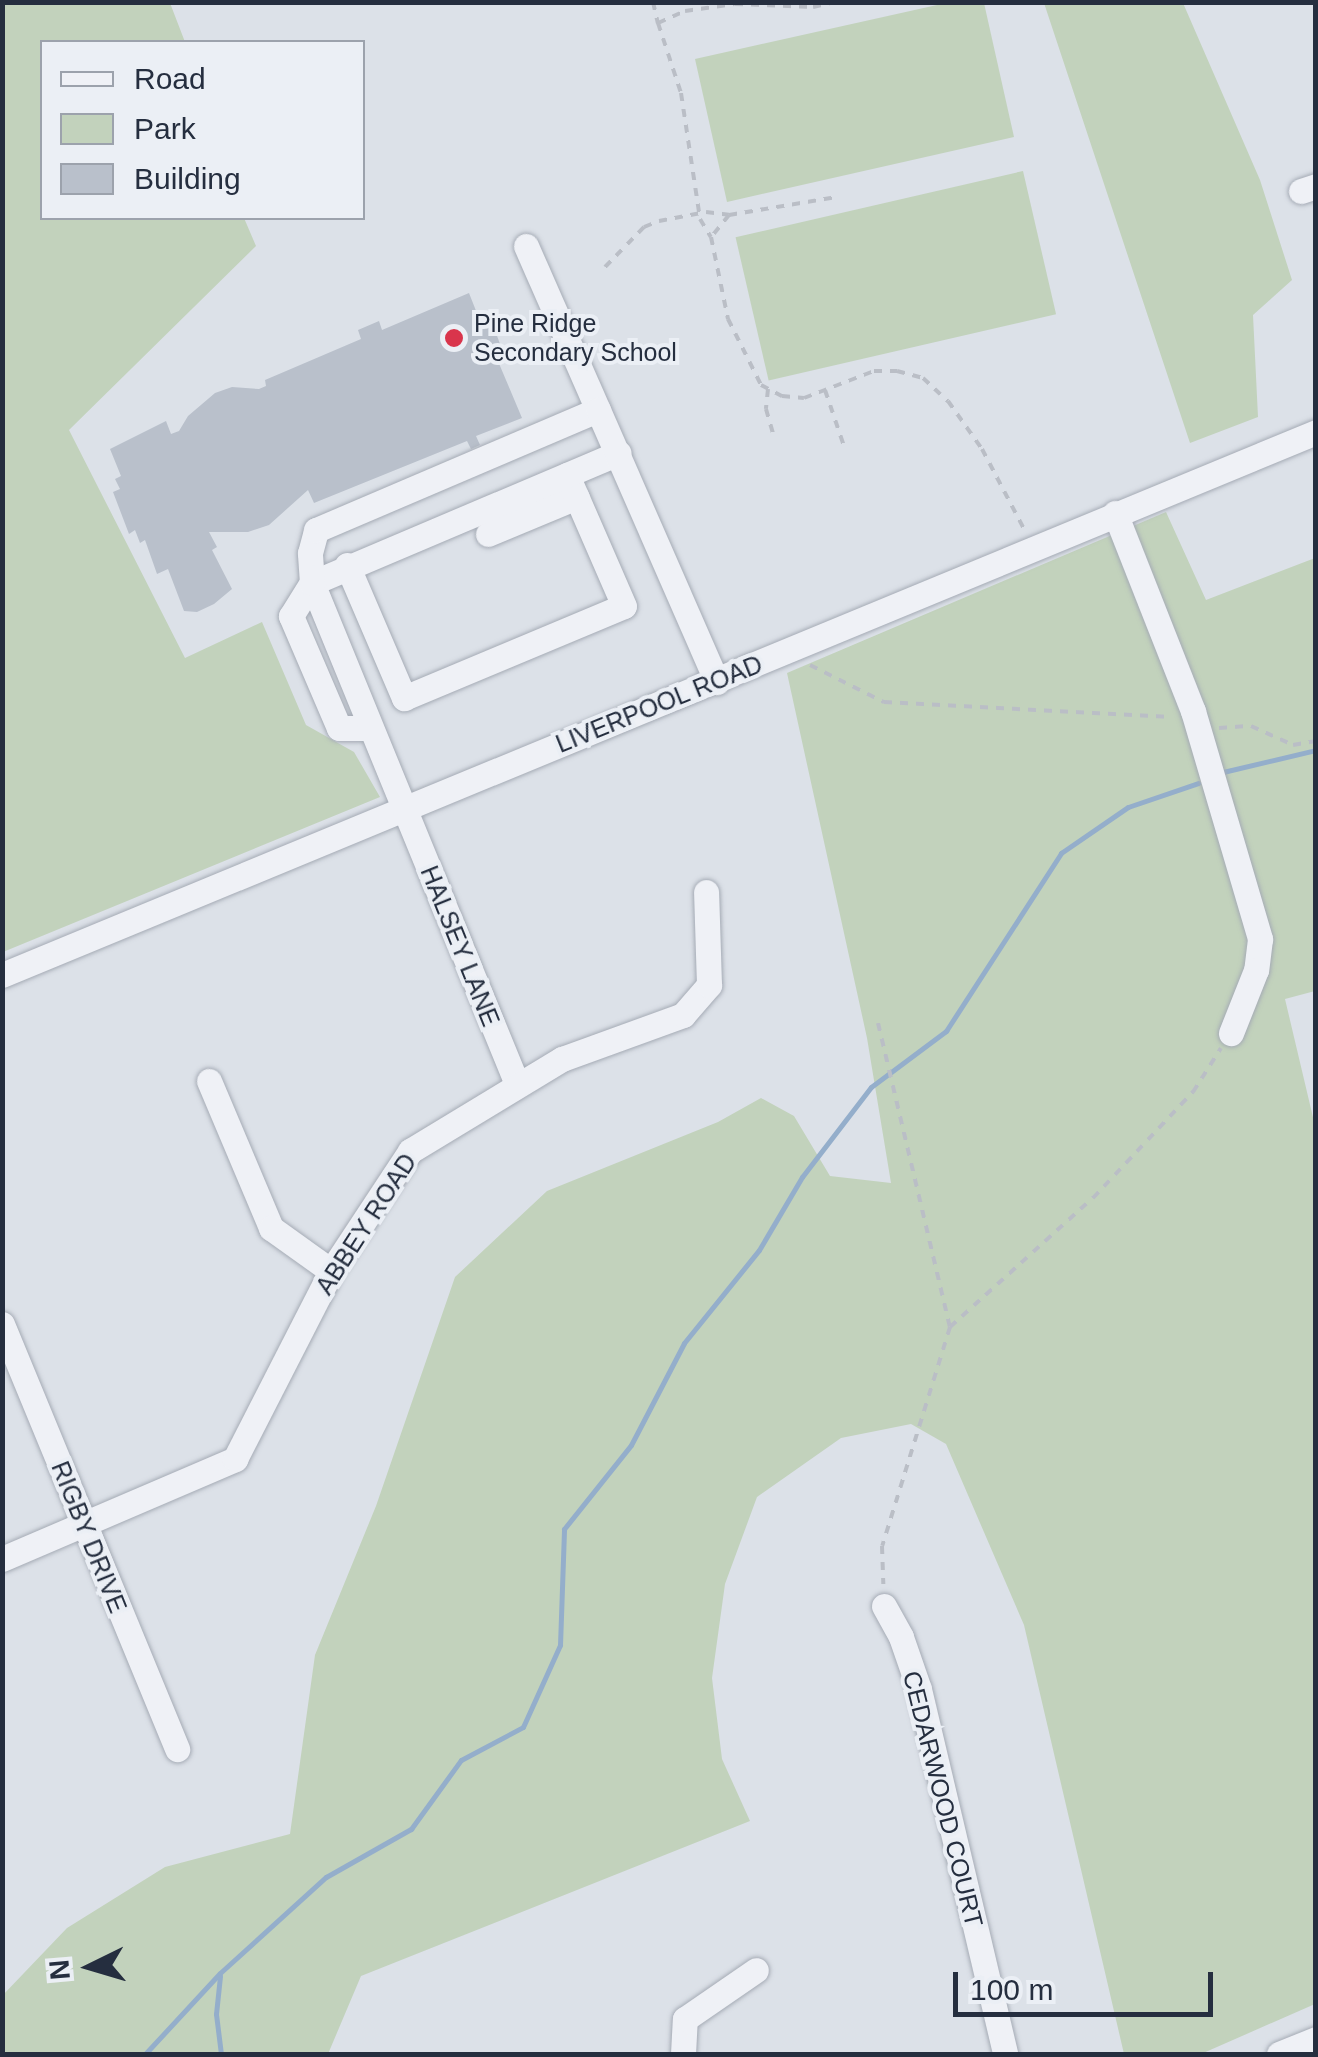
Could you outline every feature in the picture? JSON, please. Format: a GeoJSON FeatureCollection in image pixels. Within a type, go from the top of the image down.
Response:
{"type":"FeatureCollection","features":[{"type":"Feature","properties":{"kind":"street"},"geometry":{"type":"LineString","coordinates":[[526,246],[718,682]]}},
{"type":"Feature","properties":{"kind":"street"},"geometry":{"type":"LineString","coordinates":[[572,486],[347,565],[312,583],[310,553],[316,530],[598,410]]}},
{"type":"Feature","properties":{"kind":"street","name":"LIVERPOOL ROAD"},"geometry":{"type":"LineString","coordinates":[[2,975],[1316,432]]}},
{"type":"Feature","properties":{"kind":"street"},"geometry":{"type":"LineString","coordinates":[[488,534],[572,486],[619,453]]}},
{"type":"Feature","properties":{"kind":"street"},"geometry":{"type":"LineString","coordinates":[[347,565],[404,698],[624,606],[572,486]]}},
{"type":"Feature","properties":{"kind":"street"},"geometry":{"type":"LineString","coordinates":[[1115,514],[1195,719],[1260,939],[1256,970],[1230,1032]]}},
{"type":"Feature","properties":{"kind":"street","name":"HALSEY LANE"},"geometry":{"type":"LineString","coordinates":[[312,583],[517,1084]]}},
{"type":"Feature","properties":{"kind":"street","name":"ABBEY ROAD"},"geometry":{"type":"LineString","coordinates":[[2,1559],[235,1459],[331,1271],[410,1152],[562,1059],[683,1015],[709,985],[706,892]]}},
{"type":"Feature","properties":{"kind":"street"},"geometry":{"type":"LineString","coordinates":[[209,1081],[270,1228],[331,1271]]}},
{"type":"Feature","properties":{"kind":"street","name":"RIGBY DRIVE"},"geometry":{"type":"LineString","coordinates":[[2,1324],[177,1749]]}},
{"type":"Feature","properties":{"kind":"street","name":"CEDARWOOD COURT"},"geometry":{"type":"LineString","coordinates":[[884,1606],[900,1637],[918,1690],[1004,2054]]}},
{"type":"Feature","properties":{"kind":"street"},"geometry":{"type":"LineString","coordinates":[[682,2054],[685,2019],[756,1970]]}},
{"type":"Feature","properties":{"kind":"street"},"geometry":{"type":"LineString","coordinates":[[1279,2054],[1316,2039]]}},
{"type":"Feature","properties":{"kind":"path"},"geometry":{"type":"LineString","coordinates":[[653,2],[681,93],[700,214],[711,238],[728,320],[761,385],[804,398],[874,372],[897,371],[923,378],[948,401],[982,450],[1024,529]]}},
{"type":"Feature","properties":{"kind":"path"},"geometry":{"type":"LineString","coordinates":[[658,23],[686,12],[735,4],[813,7],[834,2]]}},
{"type":"Feature","properties":{"kind":"path"},"geometry":{"type":"LineString","coordinates":[[605,267],[644,227],[700,214],[728,215],[837,197]]}},
{"type":"Feature","properties":{"kind":"path"},"geometry":{"type":"LineString","coordinates":[[711,238],[728,215]]}},
{"type":"Feature","properties":{"kind":"path"},"geometry":{"type":"LineString","coordinates":[[768,389],[766,409],[774,437]]}},
{"type":"Feature","properties":{"kind":"path"},"geometry":{"type":"LineString","coordinates":[[825,390],[844,446]]}},
{"type":"Feature","properties":{"kind":"path"},"geometry":{"type":"LineString","coordinates":[[806,663],[884,702],[1110,710],[1195,719],[1219,728],[1251,726],[1293,745],[1316,741]]}},
{"type":"Feature","properties":{"kind":"path"},"geometry":{"type":"LineString","coordinates":[[878,1023],[950,1326],[882,1546],[884,1606]]}},
{"type":"Feature","properties":{"kind":"path"},"geometry":{"type":"LineString","coordinates":[[950,1326],[1093,1198],[1193,1092],[1230,1032]]}},
{"type":"Feature","properties":{"kind":"green space"},"geometry":{"type":"Polygon","coordinates":[[[3,2],[170,3],[184,40],[40,40],[40,220],[245,220],[256,246],[69,430],[185,658],[262,622],[306,725],[354,752],[380,797],[3,952],[3,2]]]}},
{"type":"Feature","properties":{"kind":"green space"},"geometry":{"type":"Polygon","coordinates":[[[946,3],[984,3],[1014,137],[727,202],[695,59],[946,3]]]}},
{"type":"Feature","properties":{"kind":"green space"},"geometry":{"type":"Polygon","coordinates":[[[1044,3],[1183,3],[1260,180],[1292,280],[1253,315],[1258,417],[1190,443],[1044,3]]]}},
{"type":"Feature","properties":{"kind":"green space"},"geometry":{"type":"Polygon","coordinates":[[[1023,171],[1056,314],[769,381],[736,237],[1023,171]]]}},
{"type":"Feature","properties":{"kind":"green space"},"geometry":{"type":"Polygon","coordinates":[[[1166,512],[1206,600],[1315,558],[1315,991],[1285,999],[1316,1130],[1315,2004],[1201,2054],[1124,2054],[1024,1625],[946,1444],[911,1424],[841,1438],[757,1497],[725,1584],[712,1678],[722,1759],[750,1821],[361,1976],[328,2054],[3,2054],[2,1996],[67,1928],[165,1867],[290,1834],[315,1655],[376,1506],[455,1277],[547,1191],[718,1122],[761,1098],[794,1116],[830,1176],[891,1183],[867,1038],[787,673],[1166,512]]]}},
{"type":"Feature","properties":{"kind":"building","name":"Pine Ridge Secondary School"},"geometry":{"type":"Polygon","coordinates":[[[469,293],[482,326],[492,322],[500,344],[492,347],[522,418],[476,436],[480,445],[471,449],[467,441],[314,503],[308,490],[269,525],[248,532],[209,532],[217,547],[212,550],[232,589],[197,612],[184,611],[168,569],[157,574],[145,540],[140,543],[135,530],[129,534],[113,492],[120,489],[115,479],[121,476],[110,449],[166,421],[171,434],[179,431],[188,416],[215,393],[232,387],[259,389],[266,386],[265,380],[361,339],[358,330],[379,321],[382,330],[469,293]]]}},
{"type":"Feature","properties":{"kind":"waterway"},"geometry":{"type":"LineString","coordinates":[[1223,772],[1316,750]]}},
{"type":"Feature","properties":{"kind":"waterway"},"geometry":{"type":"LineString","coordinates":[[145,2054],[220,1973],[326,1877],[411,1829],[461,1760],[523,1727],[560,1645],[564,1529],[631,1445],[684,1343],[759,1250],[802,1177],[871,1087],[946,1031],[1061,853],[1128,807],[1198,783]]}},
{"type":"Feature","properties":{"kind":"waterway"},"geometry":{"type":"LineString","coordinates":[[220,1976],[216,2014],[221,2054]]}},
{"type":"Feature","properties":{"kind":"place","name":"Pine Ridge Secondary School"},"geometry":{"type":"Point","coordinates":[454,338]}}]}
